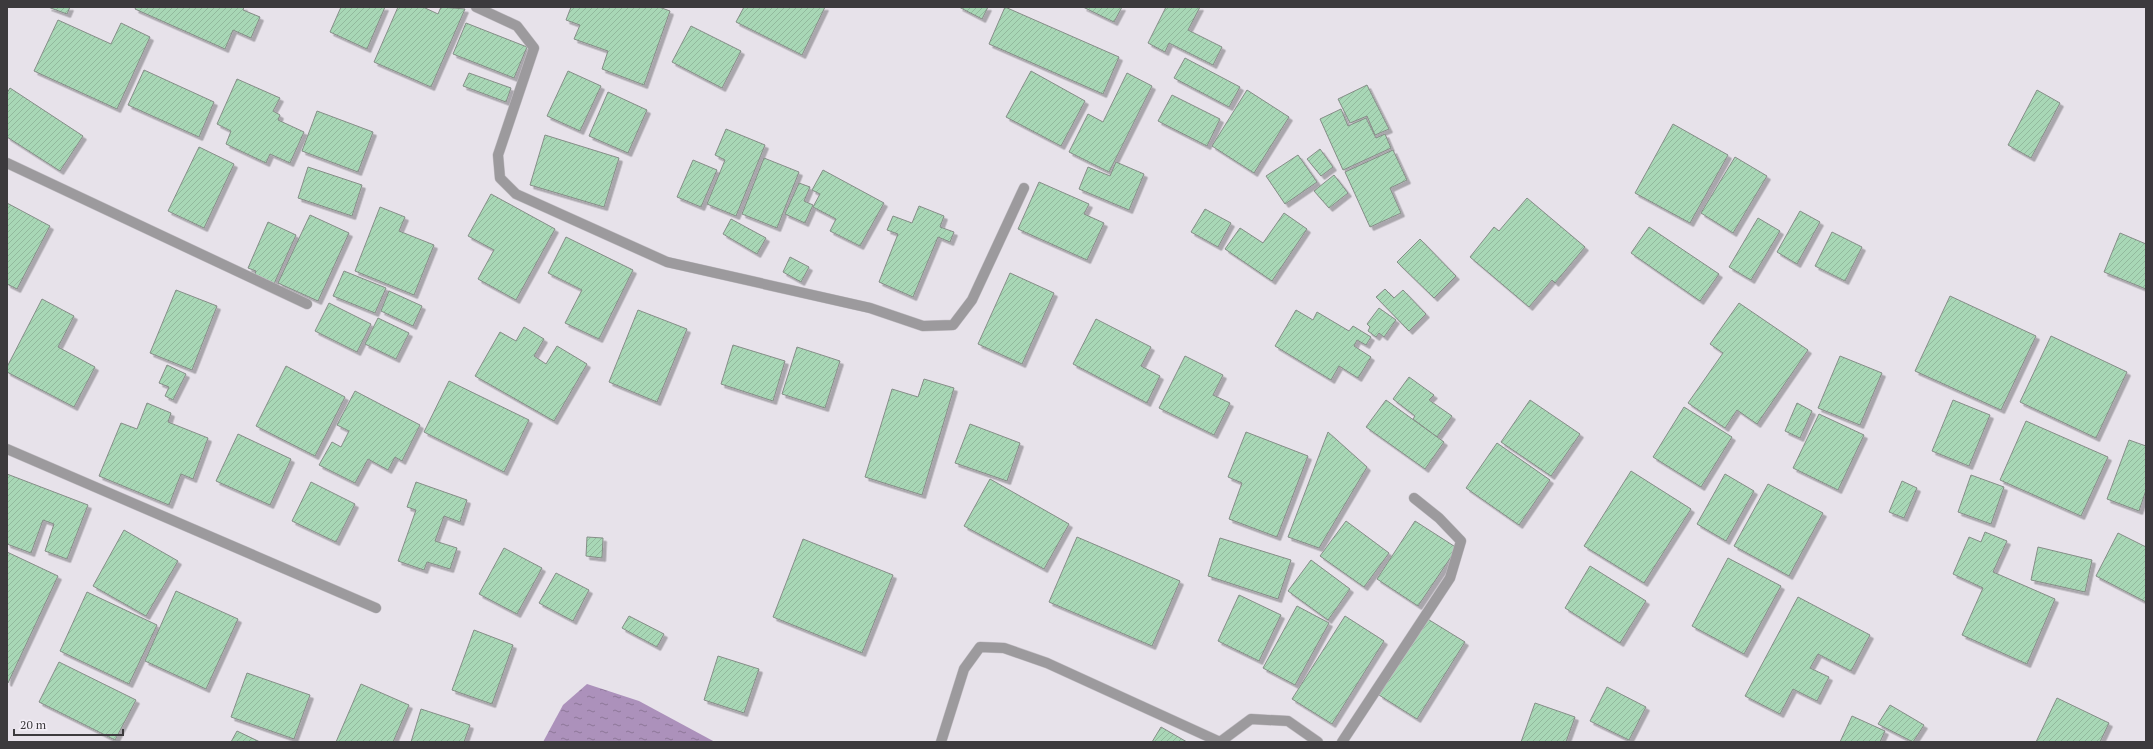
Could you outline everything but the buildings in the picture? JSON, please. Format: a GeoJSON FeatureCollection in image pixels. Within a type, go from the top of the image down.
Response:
{"type":"FeatureCollection","features":[{"type":"Feature","properties":{"kind":"street"},"geometry":{"type":"LineString","coordinates":[[476,7],[517,26],[534,48],[498,155],[500,178],[516,194],[667,262],[870,308],[923,326],[953,325],[972,300],[1024,188]]}},
{"type":"Feature","properties":{"kind":"street"},"geometry":{"type":"LineString","coordinates":[[7,163],[306,304]]}},
{"type":"Feature","properties":{"kind":"street"},"geometry":{"type":"LineString","coordinates":[[7,449],[376,608]]}},
{"type":"Feature","properties":{"kind":"street"},"geometry":{"type":"LineString","coordinates":[[1342,742],[1450,578],[1461,541],[1439,518],[1414,498]]}},
{"type":"Feature","properties":{"kind":"street"},"geometry":{"type":"LineString","coordinates":[[940,742],[964,669],[980,647],[1004,648],[1047,663],[1220,742],[1251,719],[1288,721],[1318,742]]}},
{"type":"Feature","properties":{"kind":"water"},"geometry":{"type":"Polygon","coordinates":[[[587,684],[639,701],[715,742],[543,742],[563,705],[587,684]]]}}]}
